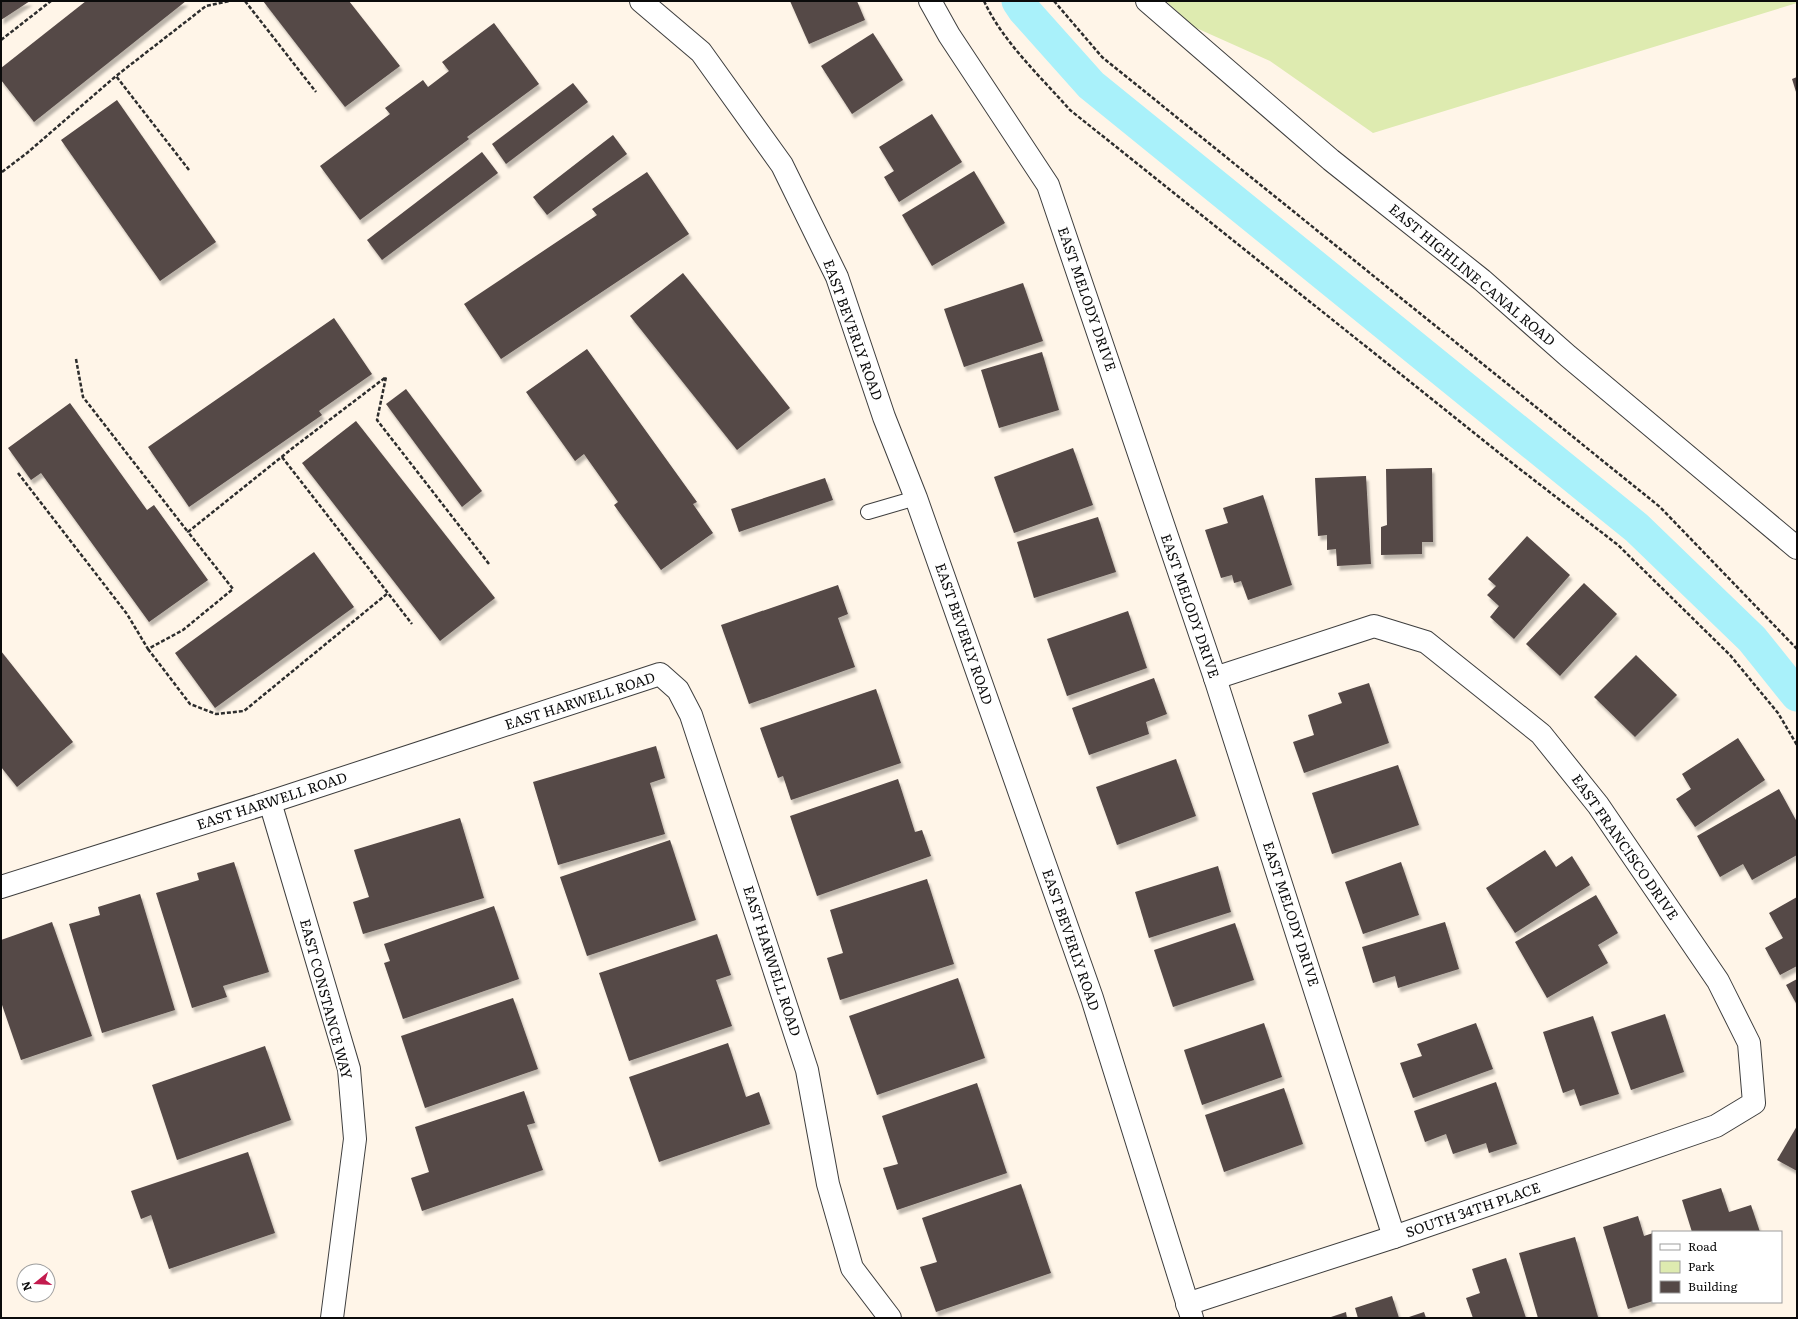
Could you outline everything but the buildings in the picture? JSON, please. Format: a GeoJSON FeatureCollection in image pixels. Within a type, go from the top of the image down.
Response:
{"type":"FeatureCollection","features":[{"type":"Feature","properties":{"kind":"street","name":"EAST BEVERLY ROAD"},"geometry":{"type":"LineString","coordinates":[[641,1],[701,52],[782,165],[837,277],[884,417],[916,498],[1092,998],[1190,1311]]}},
{"type":"Feature","properties":{"kind":"street","name":"EAST MELODY DRIVE"},"geometry":{"type":"LineString","coordinates":[[930,1],[949,35],[1048,185],[1215,678],[1394,1237]]}},
{"type":"Feature","properties":{"kind":"street","name":"EAST HIGHLINE CANAL ROAD"},"geometry":{"type":"LineString","coordinates":[[1147,1],[1331,160],[1482,280],[1568,356],[1797,548]]}},
{"type":"Feature","properties":{"kind":"street","name":"EAST FRANCISCO DRIVE"},"geometry":{"type":"LineString","coordinates":[[1215,678],[1374,626],[1426,642],[1542,734],[1598,804],[1718,980],[1749,1042],[1754,1103]]}},
{"type":"Feature","properties":{"kind":"street","name":"EAST HARWELL ROAD"},"geometry":{"type":"LineString","coordinates":[[1,887],[270,802],[660,674],[678,690],[691,715],[807,1070],[828,1184],[852,1268],[890,1318]]}},
{"type":"Feature","properties":{"kind":"street","name":"EAST CONSTANCE WAY"},"geometry":{"type":"LineString","coordinates":[[270,802],[349,1069],[355,1139],[332,1318]]}},
{"type":"Feature","properties":{"kind":"street","name":"SOUTH 34TH PLACE"},"geometry":{"type":"LineString","coordinates":[[1190,1311],[1394,1237],[1716,1126],[1754,1103]]}},
{"type":"Feature","properties":{"kind":"lane"},"geometry":{"type":"LineString","coordinates":[[868,512],[916,498]]}},
{"type":"Feature","properties":{"kind":"path"},"geometry":{"type":"LineString","coordinates":[[1,40],[51,1]]}},
{"type":"Feature","properties":{"kind":"path"},"geometry":{"type":"LineString","coordinates":[[2,172],[27,153],[116,76],[206,6],[230,1]]}},
{"type":"Feature","properties":{"kind":"path"},"geometry":{"type":"LineString","coordinates":[[245,1],[316,92]]}},
{"type":"Feature","properties":{"kind":"path"},"geometry":{"type":"LineString","coordinates":[[984,1],[991,15],[1024,59],[1070,110],[1503,456],[1618,545],[1730,655],[1778,713],[1797,745]]}},
{"type":"Feature","properties":{"kind":"path"},"geometry":{"type":"LineString","coordinates":[[1054,1],[1102,57],[1660,507],[1797,649]]}},
{"type":"Feature","properties":{"kind":"path"},"geometry":{"type":"LineString","coordinates":[[116,76],[189,170]]}},
{"type":"Feature","properties":{"kind":"path"},"geometry":{"type":"LineString","coordinates":[[76,359],[83,397],[233,589],[183,630],[148,649]]}},
{"type":"Feature","properties":{"kind":"path"},"geometry":{"type":"LineString","coordinates":[[188,532],[386,377],[377,420],[489,564]]}},
{"type":"Feature","properties":{"kind":"path"},"geometry":{"type":"LineString","coordinates":[[282,457],[412,624]]}},
{"type":"Feature","properties":{"kind":"path"},"geometry":{"type":"LineString","coordinates":[[18,473],[127,614],[148,649],[190,704],[216,714],[244,711],[388,593]]}},
{"type":"Feature","properties":{"kind":"green space"},"geometry":{"type":"Polygon","coordinates":[[[1166,1],[1797,1],[1797,3],[1373,133],[1270,61],[1194,27],[1166,1]]]}},
{"type":"Feature","properties":{"kind":"waterway"},"geometry":{"type":"LineString","coordinates":[[1018,1],[1024,10],[1091,85],[1637,528],[1752,639],[1797,695]]}}]}
